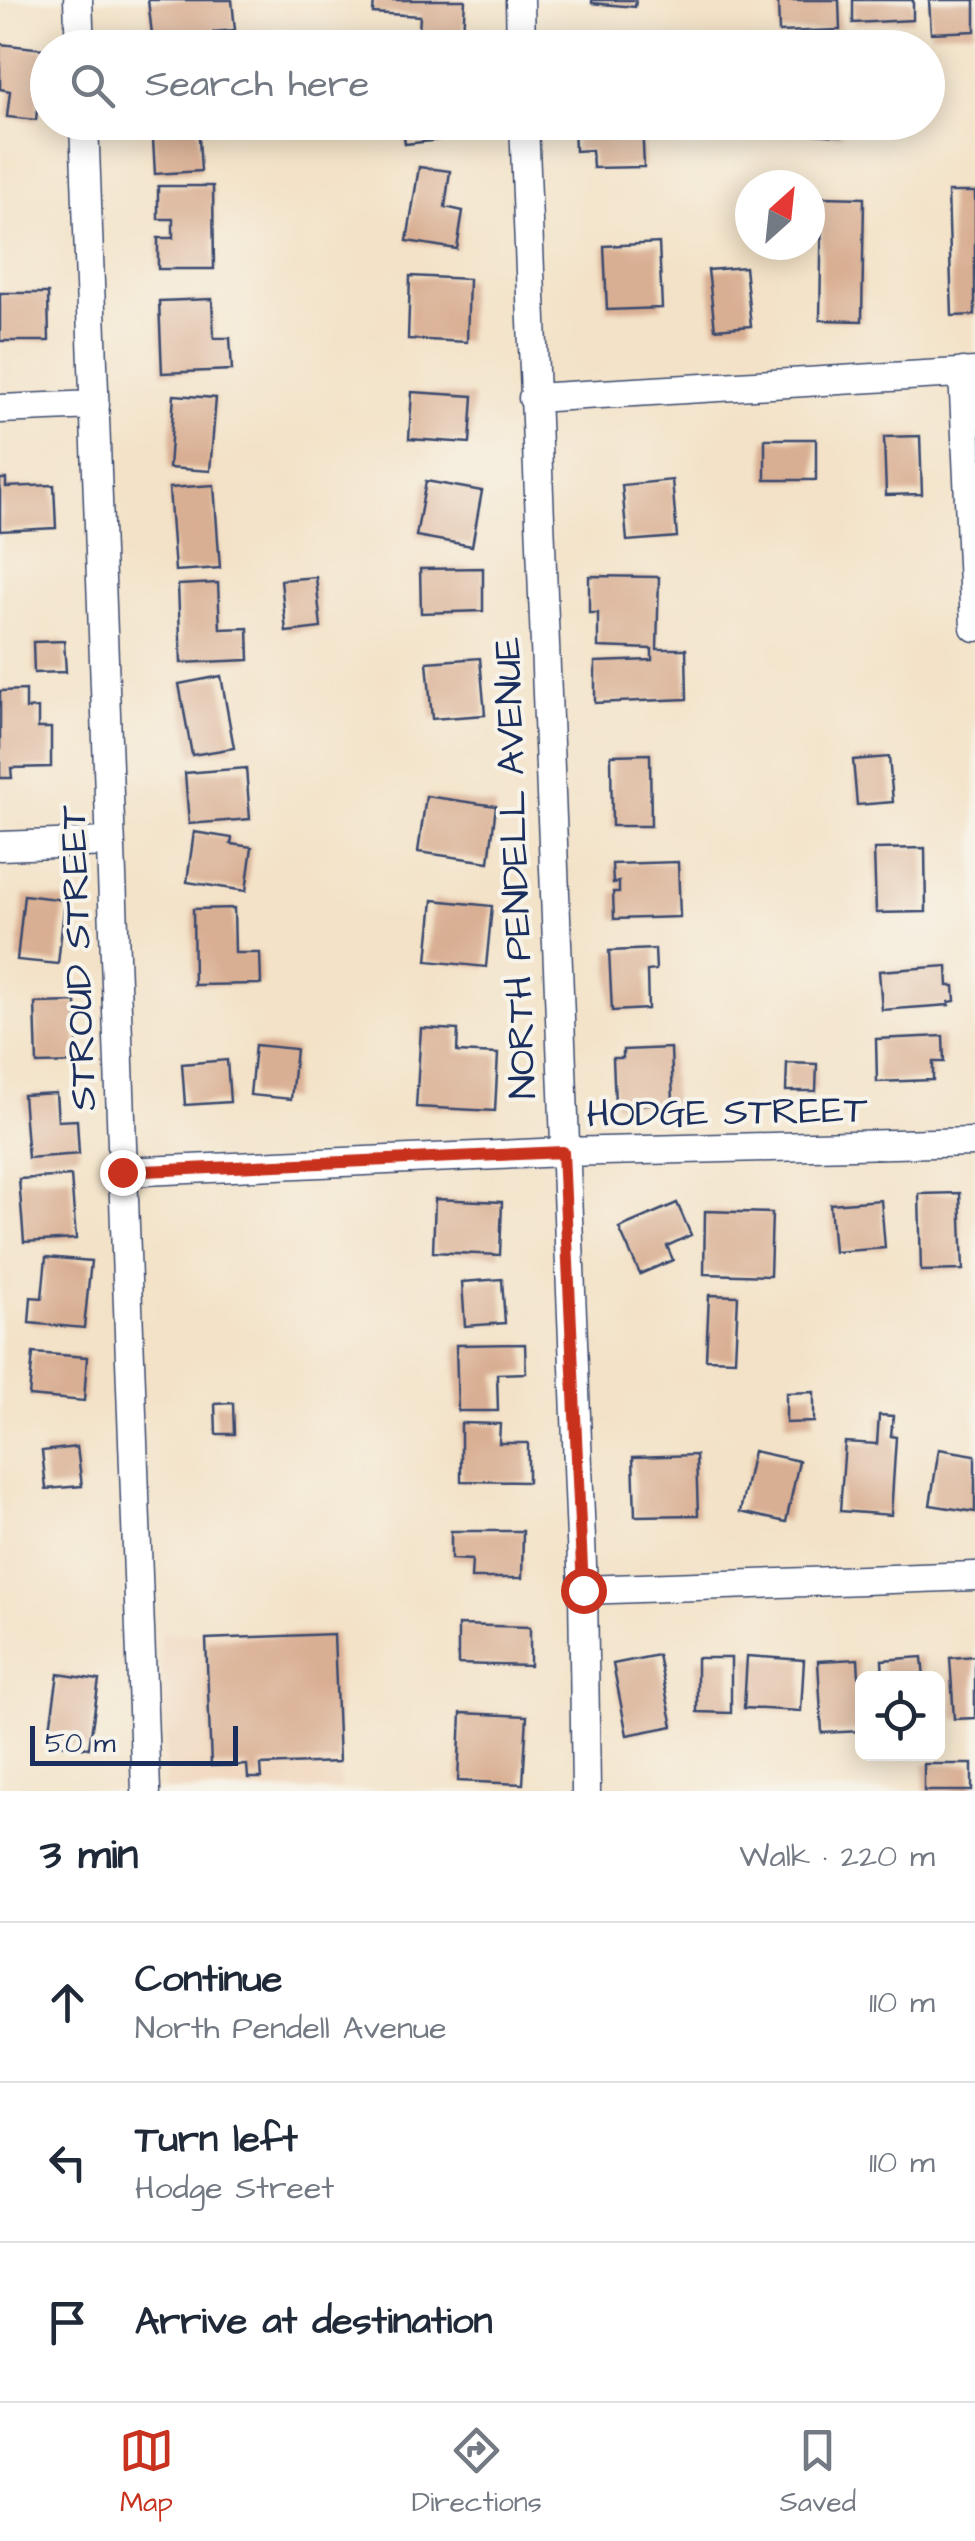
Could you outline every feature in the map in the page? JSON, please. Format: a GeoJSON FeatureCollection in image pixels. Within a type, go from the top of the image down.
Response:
{"type":"FeatureCollection","features":[{"type":"Feature","properties":{"kind":"street"},"geometry":{"type":"LineString","coordinates":[[78,0],[79,30]]}},
{"type":"Feature","properties":{"kind":"street"},"geometry":{"type":"LineString","coordinates":[[520,0],[521,30]]}},
{"type":"Feature","properties":{"kind":"street","name":"STROUD STREET"},"geometry":{"type":"LineString","coordinates":[[85,140],[146,1791]]}},
{"type":"Feature","properties":{"kind":"street","name":"NORTH PENDELL AVENUE"},"geometry":{"type":"LineString","coordinates":[[525,140],[583,1590],[586,1791]]}},
{"type":"Feature","properties":{"kind":"street"},"geometry":{"type":"LineString","coordinates":[[532,398],[969,372],[975,627]]}},
{"type":"Feature","properties":{"kind":"street"},"geometry":{"type":"LineString","coordinates":[[0,409],[95,405]]}},
{"type":"Feature","properties":{"kind":"street"},"geometry":{"type":"LineString","coordinates":[[0,846],[110,842]]}},
{"type":"Feature","properties":{"kind":"street","name":"HODGE STREET"},"geometry":{"type":"LineString","coordinates":[[122,1172],[563,1152],[975,1142]]}},
{"type":"Feature","properties":{"kind":"street"},"geometry":{"type":"LineString","coordinates":[[583,1590],[975,1576]]}},
{"type":"Feature","properties":{"kind":"shaded area"},"geometry":{"type":"Polygon","coordinates":[[[160,1633],[336,1633],[341,1791],[166,1791],[160,1633]]]}},
{"type":"Feature","properties":{"kind":"building"},"geometry":{"type":"Polygon","coordinates":[[[148,0],[232,0],[235,30],[151,30],[148,0]]]}},
{"type":"Feature","properties":{"kind":"building"},"geometry":{"type":"Polygon","coordinates":[[[374,0],[465,0],[463,30],[419,30],[420,16],[373,13],[374,0]]]}},
{"type":"Feature","properties":{"kind":"building"},"geometry":{"type":"Polygon","coordinates":[[[592,0],[636,0],[635,7],[592,0]]]}},
{"type":"Feature","properties":{"kind":"building"},"geometry":{"type":"Polygon","coordinates":[[[778,0],[839,0],[840,30],[779,30],[778,0]]]}},
{"type":"Feature","properties":{"kind":"building"},"geometry":{"type":"Polygon","coordinates":[[[853,0],[913,0],[913,20],[853,23],[853,0]]]}},
{"type":"Feature","properties":{"kind":"building"},"geometry":{"type":"Polygon","coordinates":[[[929,0],[975,0],[975,31],[931,30],[929,0]]]}},
{"type":"Feature","properties":{"kind":"building"},"geometry":{"type":"Polygon","coordinates":[[[0,44],[30,47],[30,119],[7,117],[10,91],[0,89],[0,44]]]}},
{"type":"Feature","properties":{"kind":"building"},"geometry":{"type":"Polygon","coordinates":[[[153,140],[199,140],[201,171],[155,174],[153,140]]]}},
{"type":"Feature","properties":{"kind":"building"},"geometry":{"type":"Polygon","coordinates":[[[404,140],[439,140],[405,144],[404,140]]]}},
{"type":"Feature","properties":{"kind":"building"},"geometry":{"type":"Polygon","coordinates":[[[575,140],[643,140],[644,167],[593,168],[592,150],[575,151],[575,140]]]}},
{"type":"Feature","properties":{"kind":"building"},"geometry":{"type":"Polygon","coordinates":[[[419,167],[450,171],[445,207],[463,211],[457,249],[407,241],[419,167]]]}},
{"type":"Feature","properties":{"kind":"building"},"geometry":{"type":"Polygon","coordinates":[[[158,186],[213,186],[214,269],[158,269],[158,238],[173,238],[173,219],[158,219],[158,186]]]}},
{"type":"Feature","properties":{"kind":"building"},"geometry":{"type":"Polygon","coordinates":[[[948,192],[975,192],[975,315],[952,316],[948,192]]]}},
{"type":"Feature","properties":{"kind":"building"},"geometry":{"type":"Polygon","coordinates":[[[825,197],[864,198],[862,321],[820,320],[825,197]]]}},
{"type":"Feature","properties":{"kind":"building"},"geometry":{"type":"Polygon","coordinates":[[[659,243],[662,308],[607,310],[604,246],[659,243]]]}},
{"type":"Feature","properties":{"kind":"building"},"geometry":{"type":"Polygon","coordinates":[[[745,267],[751,326],[715,329],[708,270],[745,267]]]}},
{"type":"Feature","properties":{"kind":"building"},"geometry":{"type":"Polygon","coordinates":[[[410,276],[469,279],[467,342],[408,339],[410,276]]]}},
{"type":"Feature","properties":{"kind":"building"},"geometry":{"type":"Polygon","coordinates":[[[0,293],[48,293],[49,341],[0,341],[0,293]]]}},
{"type":"Feature","properties":{"kind":"building"},"geometry":{"type":"Polygon","coordinates":[[[212,299],[214,338],[230,338],[232,370],[162,373],[159,301],[212,299]]]}},
{"type":"Feature","properties":{"kind":"building"},"geometry":{"type":"Polygon","coordinates":[[[412,392],[473,396],[470,443],[409,439],[412,392]]]}},
{"type":"Feature","properties":{"kind":"building"},"geometry":{"type":"Polygon","coordinates":[[[174,395],[216,398],[210,471],[169,468],[174,395]]]}},
{"type":"Feature","properties":{"kind":"building"},"geometry":{"type":"Polygon","coordinates":[[[920,436],[922,494],[886,495],[884,437],[920,436]]]}},
{"type":"Feature","properties":{"kind":"building"},"geometry":{"type":"Polygon","coordinates":[[[765,439],[816,439],[816,480],[765,480],[765,439]]]}},
{"type":"Feature","properties":{"kind":"building"},"geometry":{"type":"Polygon","coordinates":[[[0,479],[6,479],[6,487],[54,485],[56,528],[0,531],[0,479]]]}},
{"type":"Feature","properties":{"kind":"building"},"geometry":{"type":"Polygon","coordinates":[[[672,480],[677,537],[627,541],[622,485],[672,480]]]}},
{"type":"Feature","properties":{"kind":"building"},"geometry":{"type":"Polygon","coordinates":[[[426,481],[482,491],[472,546],[416,536],[426,481]]]}},
{"type":"Feature","properties":{"kind":"building"},"geometry":{"type":"Polygon","coordinates":[[[214,485],[220,568],[175,571],[169,488],[214,485]]]}},
{"type":"Feature","properties":{"kind":"building"},"geometry":{"type":"Polygon","coordinates":[[[483,568],[483,611],[421,613],[420,569],[483,568]]]}},
{"type":"Feature","properties":{"kind":"building"},"geometry":{"type":"Polygon","coordinates":[[[589,576],[659,577],[657,649],[686,649],[687,699],[595,703],[595,662],[652,660],[652,649],[598,647],[598,613],[589,613],[589,576]]]}},
{"type":"Feature","properties":{"kind":"building"},"geometry":{"type":"Polygon","coordinates":[[[316,577],[321,628],[286,632],[281,580],[316,577]]]}},
{"type":"Feature","properties":{"kind":"building"},"geometry":{"type":"Polygon","coordinates":[[[218,583],[220,629],[248,628],[249,660],[181,663],[178,585],[218,583]]]}},
{"type":"Feature","properties":{"kind":"building"},"geometry":{"type":"Polygon","coordinates":[[[64,641],[66,672],[34,673],[33,642],[64,641]]]}},
{"type":"Feature","properties":{"kind":"building"},"geometry":{"type":"Polygon","coordinates":[[[480,658],[485,715],[432,719],[427,662],[480,658]]]}},
{"type":"Feature","properties":{"kind":"building"},"geometry":{"type":"Polygon","coordinates":[[[221,676],[234,748],[192,755],[179,684],[221,676]]]}},
{"type":"Feature","properties":{"kind":"building"},"geometry":{"type":"Polygon","coordinates":[[[26,690],[26,709],[38,708],[38,728],[51,728],[51,767],[11,768],[12,778],[0,778],[0,691],[26,690]]]}},
{"type":"Feature","properties":{"kind":"building"},"geometry":{"type":"Polygon","coordinates":[[[650,754],[651,826],[612,826],[611,755],[650,754]]]}},
{"type":"Feature","properties":{"kind":"building"},"geometry":{"type":"Polygon","coordinates":[[[889,757],[893,802],[857,805],[853,760],[889,757]]]}},
{"type":"Feature","properties":{"kind":"building"},"geometry":{"type":"Polygon","coordinates":[[[246,768],[250,819],[189,824],[185,773],[246,768]]]}},
{"type":"Feature","properties":{"kind":"building"},"geometry":{"type":"Polygon","coordinates":[[[426,796],[496,806],[489,862],[418,852],[426,796]]]}},
{"type":"Feature","properties":{"kind":"building"},"geometry":{"type":"Polygon","coordinates":[[[194,832],[232,838],[231,844],[252,847],[246,891],[187,882],[194,832]]]}},
{"type":"Feature","properties":{"kind":"building"},"geometry":{"type":"Polygon","coordinates":[[[925,848],[926,912],[876,913],[874,849],[925,848]]]}},
{"type":"Feature","properties":{"kind":"building"},"geometry":{"type":"Polygon","coordinates":[[[678,862],[680,917],[614,919],[613,892],[619,892],[619,882],[613,883],[612,864],[678,862]]]}},
{"type":"Feature","properties":{"kind":"building"},"geometry":{"type":"Polygon","coordinates":[[[24,895],[65,900],[58,964],[17,960],[24,895]]]}},
{"type":"Feature","properties":{"kind":"building"},"geometry":{"type":"Polygon","coordinates":[[[433,900],[492,906],[486,967],[427,961],[433,900]]]}},
{"type":"Feature","properties":{"kind":"building"},"geometry":{"type":"Polygon","coordinates":[[[234,908],[235,953],[260,953],[261,984],[194,985],[193,909],[234,908]]]}},
{"type":"Feature","properties":{"kind":"building"},"geometry":{"type":"Polygon","coordinates":[[[655,949],[656,970],[647,971],[648,1009],[612,1011],[609,951],[655,949]]]}},
{"type":"Feature","properties":{"kind":"building"},"geometry":{"type":"Polygon","coordinates":[[[947,966],[948,986],[954,986],[955,1001],[949,1005],[882,1010],[879,971],[947,966]]]}},
{"type":"Feature","properties":{"kind":"building"},"geometry":{"type":"Polygon","coordinates":[[[76,1002],[78,1063],[37,1064],[35,1003],[76,1002]]]}},
{"type":"Feature","properties":{"kind":"building"},"geometry":{"type":"Polygon","coordinates":[[[421,1028],[458,1030],[457,1052],[498,1054],[495,1111],[416,1107],[421,1028]]]}},
{"type":"Feature","properties":{"kind":"building"},"geometry":{"type":"Polygon","coordinates":[[[943,1036],[944,1062],[933,1062],[933,1080],[877,1082],[876,1039],[943,1036]]]}},
{"type":"Feature","properties":{"kind":"building"},"geometry":{"type":"Polygon","coordinates":[[[255,1045],[296,1049],[291,1099],[250,1095],[255,1045]]]}},
{"type":"Feature","properties":{"kind":"building"},"geometry":{"type":"Polygon","coordinates":[[[671,1048],[673,1103],[615,1105],[613,1058],[623,1058],[623,1050],[671,1048]]]}},
{"type":"Feature","properties":{"kind":"building"},"geometry":{"type":"Polygon","coordinates":[[[227,1060],[230,1102],[185,1105],[182,1064],[227,1060]]]}},
{"type":"Feature","properties":{"kind":"building"},"geometry":{"type":"Polygon","coordinates":[[[787,1063],[817,1064],[816,1091],[786,1091],[787,1063]]]}},
{"type":"Feature","properties":{"kind":"building"},"geometry":{"type":"Polygon","coordinates":[[[56,1093],[58,1121],[77,1120],[79,1154],[28,1158],[23,1095],[56,1093]]]}},
{"type":"Feature","properties":{"kind":"building"},"geometry":{"type":"Polygon","coordinates":[[[71,1176],[76,1239],[24,1242],[19,1179],[71,1176]]]}},
{"type":"Feature","properties":{"kind":"building"},"geometry":{"type":"Polygon","coordinates":[[[960,1193],[963,1270],[921,1271],[919,1194],[960,1193]]]}},
{"type":"Feature","properties":{"kind":"building"},"geometry":{"type":"Polygon","coordinates":[[[435,1199],[502,1202],[500,1255],[433,1252],[435,1199]]]}},
{"type":"Feature","properties":{"kind":"building"},"geometry":{"type":"Polygon","coordinates":[[[881,1200],[885,1248],[834,1252],[830,1204],[881,1200]]]}},
{"type":"Feature","properties":{"kind":"building"},"geometry":{"type":"Polygon","coordinates":[[[677,1203],[691,1235],[667,1246],[673,1260],[640,1274],[619,1228],[677,1203]]]}},
{"type":"Feature","properties":{"kind":"building"},"geometry":{"type":"Polygon","coordinates":[[[705,1211],[772,1213],[770,1276],[704,1274],[705,1211]]]}},
{"type":"Feature","properties":{"kind":"building"},"geometry":{"type":"Polygon","coordinates":[[[46,1257],[91,1261],[84,1328],[29,1323],[31,1297],[42,1298],[46,1257]]]}},
{"type":"Feature","properties":{"kind":"building"},"geometry":{"type":"Polygon","coordinates":[[[502,1279],[505,1323],[465,1326],[462,1282],[502,1279]]]}},
{"type":"Feature","properties":{"kind":"building"},"geometry":{"type":"Polygon","coordinates":[[[709,1295],[738,1296],[735,1360],[706,1359],[709,1295]]]}},
{"type":"Feature","properties":{"kind":"building"},"geometry":{"type":"Polygon","coordinates":[[[525,1344],[526,1373],[497,1374],[498,1411],[458,1411],[456,1345],[525,1344]]]}},
{"type":"Feature","properties":{"kind":"building"},"geometry":{"type":"Polygon","coordinates":[[[33,1353],[87,1357],[84,1401],[29,1396],[33,1353]]]}},
{"type":"Feature","properties":{"kind":"building"},"geometry":{"type":"Polygon","coordinates":[[[814,1392],[814,1422],[786,1423],[786,1393],[814,1392]]]}},
{"type":"Feature","properties":{"kind":"building"},"geometry":{"type":"Polygon","coordinates":[[[233,1403],[234,1434],[216,1434],[215,1404],[233,1403]]]}},
{"type":"Feature","properties":{"kind":"building"},"geometry":{"type":"Polygon","coordinates":[[[879,1415],[893,1416],[891,1436],[896,1437],[891,1515],[840,1511],[845,1442],[877,1444],[879,1415]]]}},
{"type":"Feature","properties":{"kind":"building"},"geometry":{"type":"Polygon","coordinates":[[[461,1423],[500,1424],[499,1443],[528,1443],[528,1482],[461,1481],[461,1423]]]}},
{"type":"Feature","properties":{"kind":"building"},"geometry":{"type":"Polygon","coordinates":[[[77,1447],[82,1486],[46,1489],[42,1451],[77,1447]]]}},
{"type":"Feature","properties":{"kind":"building"},"geometry":{"type":"Polygon","coordinates":[[[939,1449],[975,1455],[975,1512],[930,1505],[939,1449]]]}},
{"type":"Feature","properties":{"kind":"building"},"geometry":{"type":"Polygon","coordinates":[[[753,1451],[799,1461],[786,1522],[740,1512],[753,1451]]]}},
{"type":"Feature","properties":{"kind":"building"},"geometry":{"type":"Polygon","coordinates":[[[696,1455],[698,1515],[635,1516],[633,1457],[696,1455]]]}},
{"type":"Feature","properties":{"kind":"building"},"geometry":{"type":"Polygon","coordinates":[[[451,1531],[523,1531],[522,1578],[471,1578],[472,1560],[451,1559],[451,1531]]]}},
{"type":"Feature","properties":{"kind":"building"},"geometry":{"type":"Polygon","coordinates":[[[458,1625],[530,1627],[530,1666],[458,1664],[458,1625]]]}},
{"type":"Feature","properties":{"kind":"building"},"geometry":{"type":"Polygon","coordinates":[[[334,1634],[339,1762],[261,1765],[262,1778],[248,1778],[247,1765],[211,1766],[206,1639],[334,1634]]]}},
{"type":"Feature","properties":{"kind":"building"},"geometry":{"type":"Polygon","coordinates":[[[658,1655],[673,1726],[627,1735],[613,1664],[658,1655]]]}},
{"type":"Feature","properties":{"kind":"building"},"geometry":{"type":"Polygon","coordinates":[[[747,1656],[804,1660],[801,1711],[744,1708],[747,1656]]]}},
{"type":"Feature","properties":{"kind":"building"},"geometry":{"type":"Polygon","coordinates":[[[975,1656],[975,1718],[954,1719],[950,1658],[975,1656]]]}},
{"type":"Feature","properties":{"kind":"building"},"geometry":{"type":"Polygon","coordinates":[[[922,1657],[923,1671],[883,1671],[882,1660],[922,1657]]]}},
{"type":"Feature","properties":{"kind":"building"},"geometry":{"type":"Polygon","coordinates":[[[697,1658],[731,1658],[731,1713],[697,1712],[697,1658]]]}},
{"type":"Feature","properties":{"kind":"building"},"geometry":{"type":"Polygon","coordinates":[[[858,1659],[855,1731],[822,1733],[818,1661],[858,1659]]]}},
{"type":"Feature","properties":{"kind":"building"},"geometry":{"type":"Polygon","coordinates":[[[58,1674],[99,1680],[89,1748],[48,1742],[58,1674]]]}},
{"type":"Feature","properties":{"kind":"building"},"geometry":{"type":"Polygon","coordinates":[[[461,1713],[527,1716],[523,1784],[458,1781],[461,1713]]]}},
{"type":"Feature","properties":{"kind":"building"},"geometry":{"type":"Polygon","coordinates":[[[924,1764],[972,1764],[972,1791],[924,1791],[924,1764]]]}},
{"type":"Feature","properties":{"kind":"route"},"geometry":{"type":"LineString","coordinates":[[122,1172],[563,1152],[583,1590]]}}]}
